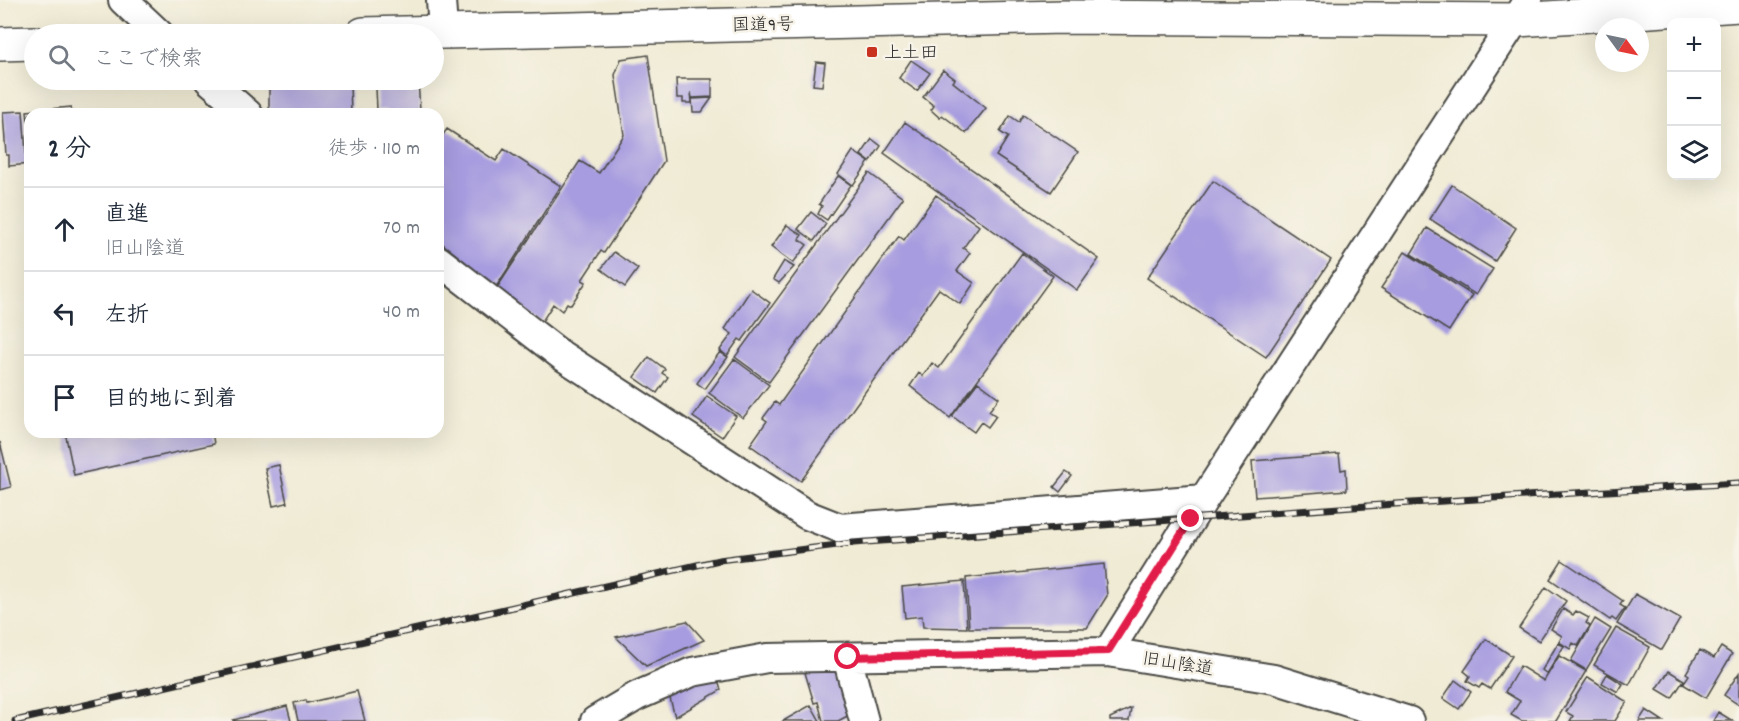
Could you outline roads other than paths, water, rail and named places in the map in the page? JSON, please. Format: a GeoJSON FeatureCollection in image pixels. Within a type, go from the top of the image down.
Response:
{"type":"FeatureCollection","features":[{"type":"Feature","properties":{"kind":"highway","name":"国道9号"},"geometry":{"type":"LineString","coordinates":[[405,24],[442,15],[1064,17],[1739,5]]}},
{"type":"Feature","properties":{"kind":"highway"},"geometry":{"type":"LineString","coordinates":[[0,44],[24,44]]}},
{"type":"Feature","properties":{"kind":"street"},"geometry":{"type":"LineString","coordinates":[[123,0],[148,24]]}},
{"type":"Feature","properties":{"kind":"street"},"geometry":{"type":"LineString","coordinates":[[1108,651],[1204,499],[1523,10]]}},
{"type":"Feature","properties":{"kind":"street"},"geometry":{"type":"LineString","coordinates":[[220,90],[241,108]]}},
{"type":"Feature","properties":{"kind":"street"},"geometry":{"type":"LineString","coordinates":[[444,265],[561,355],[807,514],[840,528],[1204,499]]}},
{"type":"Feature","properties":{"kind":"street","name":"旧山陰道"},"geometry":{"type":"LineString","coordinates":[[595,721],[637,696],[692,672],[767,658],[1108,651],[1274,679],[1397,719]]}},
{"type":"Feature","properties":{"kind":"street"},"geometry":{"type":"LineString","coordinates":[[848,657],[864,721]]}},
{"type":"Feature","properties":{"kind":"railway"},"geometry":{"type":"LineString","coordinates":[[15,721],[719,560],[853,543],[1395,504],[1739,483]]}},
{"type":"Feature","properties":{"kind":"place","name":"上土田"},"geometry":{"type":"Point","coordinates":[872,52]}}]}
